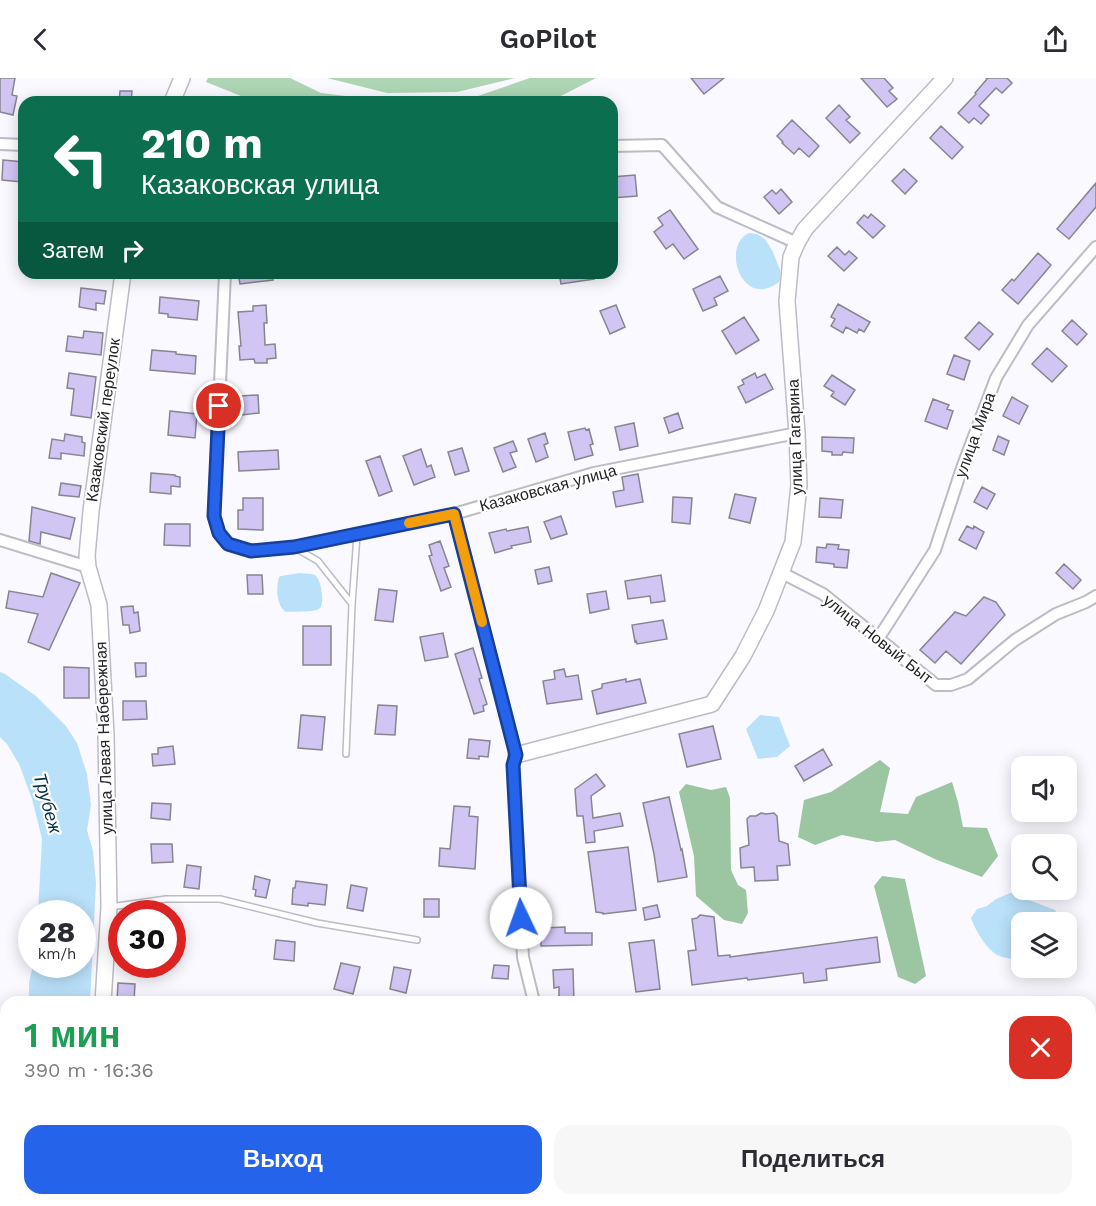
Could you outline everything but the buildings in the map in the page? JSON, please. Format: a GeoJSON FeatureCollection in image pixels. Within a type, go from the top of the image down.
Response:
{"type":"FeatureCollection","features":[{"type":"Feature","properties":{"kind":"street"},"geometry":{"type":"LineString","coordinates":[[174,96],[182,78]]}},
{"type":"Feature","properties":{"kind":"street","name":"улица Гагарина"},"geometry":{"type":"LineString","coordinates":[[516,755],[712,704],[743,656],[766,611],[793,542],[799,485],[787,301],[791,257],[806,229],[945,78]]}},
{"type":"Feature","properties":{"kind":"street"},"geometry":{"type":"LineString","coordinates":[[0,144],[18,145]]}},
{"type":"Feature","properties":{"kind":"street"},"geometry":{"type":"LineString","coordinates":[[618,146],[662,145],[717,207],[797,243]]}},
{"type":"Feature","properties":{"kind":"street","name":"улица Мира"},"geometry":{"type":"LineString","coordinates":[[878,639],[935,550],[962,468],[996,378],[1028,325],[1096,247]]}},
{"type":"Feature","properties":{"kind":"street","name":"Казаковский переулок"},"geometry":{"type":"LineString","coordinates":[[88,567],[91,511],[122,279]]}},
{"type":"Feature","properties":{"kind":"street","name":"Казаковская улица"},"geometry":{"type":"LineString","coordinates":[[225,279],[214,516],[219,533],[228,544],[251,551],[294,547],[454,514],[594,473],[797,433]]}},
{"type":"Feature","properties":{"kind":"street"},"geometry":{"type":"LineString","coordinates":[[454,514],[516,755],[513,765],[524,957],[533,996]]}},
{"type":"Feature","properties":{"kind":"street"},"geometry":{"type":"LineString","coordinates":[[0,540],[88,567]]}},
{"type":"Feature","properties":{"kind":"street","name":"улица Левая Набережная"},"geometry":{"type":"LineString","coordinates":[[88,567],[99,605],[106,735],[109,900]]}},
{"type":"Feature","properties":{"kind":"street","name":"улица Новый Быт"},"geometry":{"type":"LineString","coordinates":[[782,573],[823,594],[936,685],[951,685],[968,679],[1015,640],[1056,614],[1096,596]]}},
{"type":"Feature","properties":{"kind":"street","name":"улица Левая Набережная"},"geometry":{"type":"LineString","coordinates":[[104,996],[108,926]]}},
{"type":"Feature","properties":{"kind":"lane"},"geometry":{"type":"LineString","coordinates":[[346,754],[357,533]]}},
{"type":"Feature","properties":{"kind":"lane"},"geometry":{"type":"LineString","coordinates":[[294,547],[318,561],[352,604]]}},
{"type":"Feature","properties":{"kind":"lane"},"geometry":{"type":"LineString","coordinates":[[159,900],[220,899],[317,923],[417,940]]}},
{"type":"Feature","properties":{"kind":"green space"},"geometry":{"type":"Polygon","coordinates":[[[208,78],[290,78],[321,93],[346,96],[241,96],[206,82],[208,78]]]}},
{"type":"Feature","properties":{"kind":"green space"},"geometry":{"type":"Polygon","coordinates":[[[327,78],[515,78],[457,92],[387,93],[327,78]]]}},
{"type":"Feature","properties":{"kind":"green space"},"geometry":{"type":"Polygon","coordinates":[[[530,78],[596,78],[561,96],[478,96],[530,78]]]}},
{"type":"Feature","properties":{"kind":"green space"},"geometry":{"type":"Polygon","coordinates":[[[880,760],[890,768],[880,812],[908,814],[916,797],[952,782],[963,827],[987,828],[998,856],[982,877],[937,860],[895,840],[877,842],[842,835],[815,845],[798,837],[804,800],[831,792],[880,760]]]}},
{"type":"Feature","properties":{"kind":"green space"},"geometry":{"type":"Polygon","coordinates":[[[686,784],[711,790],[726,787],[730,798],[731,870],[738,885],[746,890],[748,913],[742,924],[724,920],[696,896],[694,856],[679,792],[686,784]]]}},
{"type":"Feature","properties":{"kind":"green space"},"geometry":{"type":"Polygon","coordinates":[[[882,876],[905,879],[926,976],[915,984],[898,977],[874,886],[882,876]]]}},
{"type":"Feature","properties":{"kind":"water"},"geometry":{"type":"Polygon","coordinates":[[[749,233],[757,234],[765,239],[780,270],[780,281],[767,288],[755,288],[746,283],[736,262],[736,250],[740,240],[749,233]]]}},
{"type":"Feature","properties":{"kind":"water"},"geometry":{"type":"Polygon","coordinates":[[[300,573],[313,574],[317,577],[322,591],[320,608],[314,611],[286,612],[280,605],[278,596],[279,577],[300,573]]]}},
{"type":"Feature","properties":{"kind":"water","name":"Трубеж"},"geometry":{"type":"Polygon","coordinates":[[[0,672],[36,696],[66,726],[77,743],[87,774],[91,805],[87,830],[93,851],[95,900],[39,900],[42,839],[32,799],[19,764],[0,737],[0,672]]]}},
{"type":"Feature","properties":{"kind":"water"},"geometry":{"type":"Polygon","coordinates":[[[760,715],[779,717],[790,746],[777,757],[758,759],[746,729],[760,715]]]}},
{"type":"Feature","properties":{"kind":"water"},"geometry":{"type":"Polygon","coordinates":[[[1011,893],[1011,900],[1029,900],[1056,912],[1011,912],[1011,959],[996,954],[986,945],[971,918],[977,909],[987,906],[996,899],[1011,893]]]}},
{"type":"Feature","properties":{"kind":"water"},"geometry":{"type":"Polygon","coordinates":[[[30,978],[91,978],[90,996],[29,996],[30,978]]]}},
{"type":"Feature","properties":{"kind":"slow traffic"},"geometry":{"type":"LineString","coordinates":[[409,523],[454,514],[482,622]]}},
{"type":"Feature","properties":{"kind":"route"},"geometry":{"type":"LineString","coordinates":[[219,406],[214,516],[219,533],[228,544],[251,551],[294,547],[454,514],[516,755],[513,765],[521,918]]}}]}
